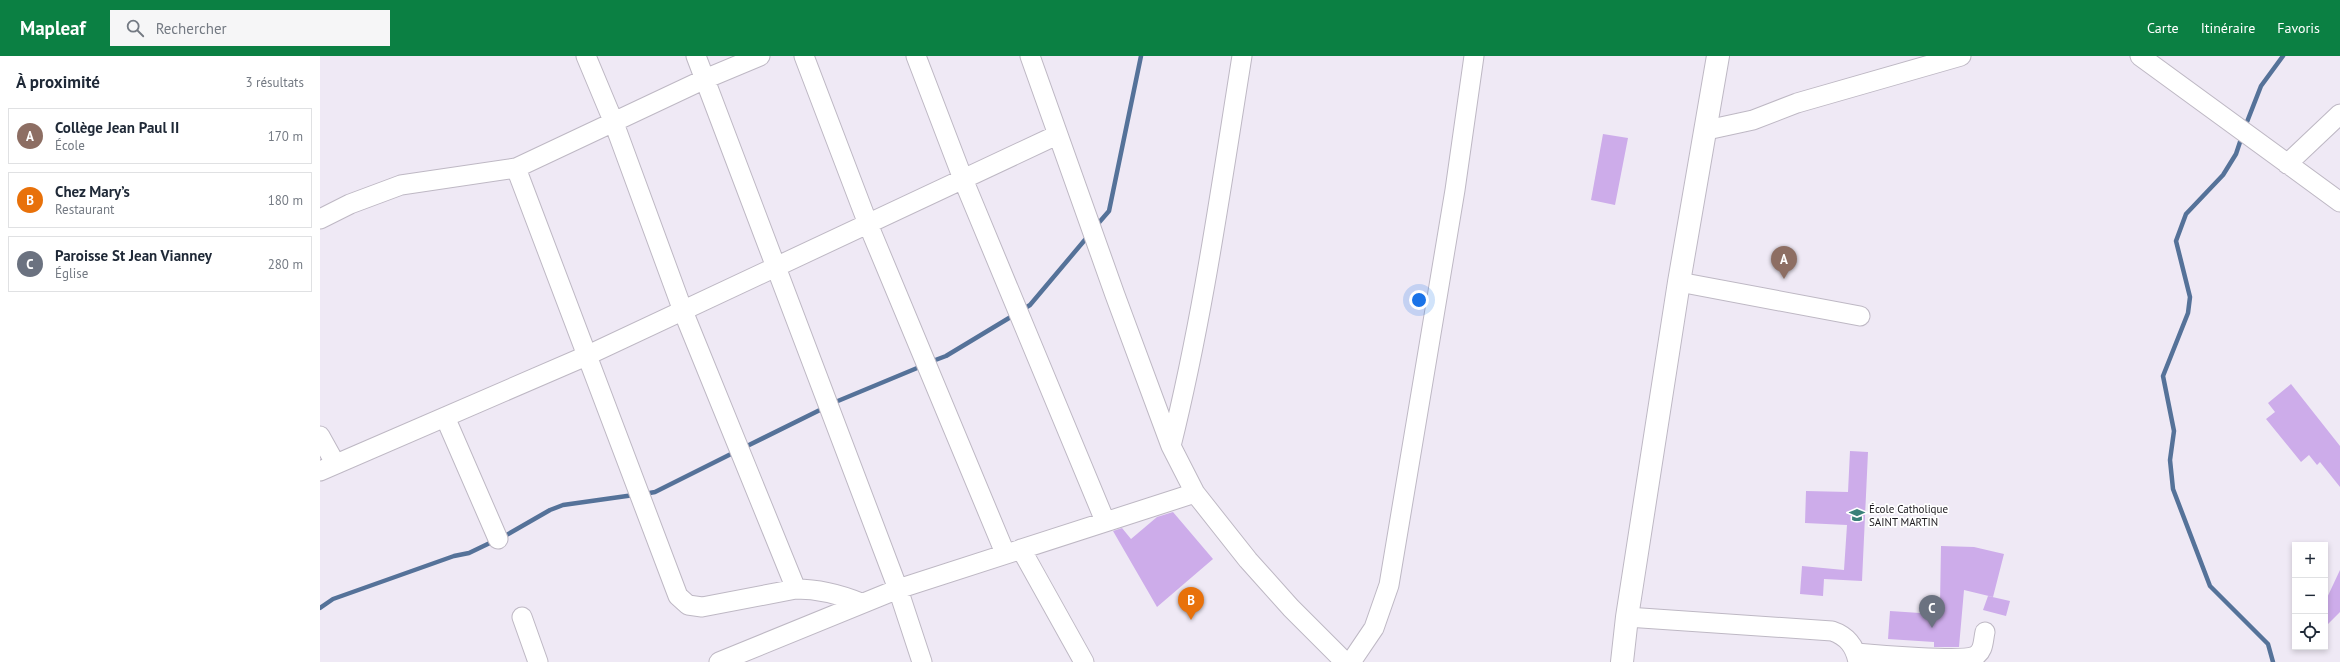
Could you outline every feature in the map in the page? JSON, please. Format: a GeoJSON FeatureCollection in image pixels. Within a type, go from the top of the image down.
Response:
{"type":"FeatureCollection","features":[{"type":"Feature","properties":{"kind":"main road"},"geometry":{"type":"LineString","coordinates":[[1622,662],[1627,617],[1679,282],[1707,130],[1718,56]]}},
{"type":"Feature","properties":{"kind":"street"},"geometry":{"type":"LineString","coordinates":[[586,56],[614,123],[682,311],[796,589]]}},
{"type":"Feature","properties":{"kind":"street"},"geometry":{"type":"LineString","coordinates":[[696,56],[775,268],[898,589],[922,662]]}},
{"type":"Feature","properties":{"kind":"street"},"geometry":{"type":"LineString","coordinates":[[320,219],[350,204],[401,185],[516,168],[705,79],[760,56]]}},
{"type":"Feature","properties":{"kind":"street"},"geometry":{"type":"LineString","coordinates":[[804,56],[868,224],[1013,551],[1084,662]]}},
{"type":"Feature","properties":{"kind":"street"},"geometry":{"type":"LineString","coordinates":[[916,56],[963,179],[1105,521]]}},
{"type":"Feature","properties":{"kind":"street"},"geometry":{"type":"LineString","coordinates":[[1030,56],[1057,134],[1172,446],[1195,493],[1248,560],[1290,608],[1345,662]]}},
{"type":"Feature","properties":{"kind":"street"},"geometry":{"type":"LineString","coordinates":[[1172,446],[1190,368],[1207,277],[1242,56]]}},
{"type":"Feature","properties":{"kind":"street"},"geometry":{"type":"LineString","coordinates":[[1351,662],[1374,628],[1389,585],[1455,190],[1474,56]]}},
{"type":"Feature","properties":{"kind":"street"},"geometry":{"type":"LineString","coordinates":[[1707,130],[1753,120],[1797,103],[1961,56]]}},
{"type":"Feature","properties":{"kind":"street"},"geometry":{"type":"LineString","coordinates":[[2140,56],[2340,202]]}},
{"type":"Feature","properties":{"kind":"street"},"geometry":{"type":"LineString","coordinates":[[2287,164],[2340,114]]}},
{"type":"Feature","properties":{"kind":"street"},"geometry":{"type":"LineString","coordinates":[[320,436],[328,467],[586,356],[1057,134]]}},
{"type":"Feature","properties":{"kind":"street"},"geometry":{"type":"LineString","coordinates":[[516,168],[678,596],[688,605],[702,606],[796,589],[817,589],[836,593],[862,603]]}},
{"type":"Feature","properties":{"kind":"street"},"geometry":{"type":"LineString","coordinates":[[1679,282],[1860,316]]}},
{"type":"Feature","properties":{"kind":"street"},"geometry":{"type":"LineString","coordinates":[[444,416],[498,539]]}},
{"type":"Feature","properties":{"kind":"street"},"geometry":{"type":"LineString","coordinates":[[719,662],[898,589],[1195,493]]}},
{"type":"Feature","properties":{"kind":"street"},"geometry":{"type":"LineString","coordinates":[[1627,617],[1832,631],[1842,634],[1849,641],[1857,658],[1932,660],[1974,658],[1981,651],[1985,632]]}},
{"type":"Feature","properties":{"kind":"street"},"geometry":{"type":"LineString","coordinates":[[522,618],[538,662]]}},
{"type":"Feature","properties":{"kind":"building"},"geometry":{"type":"Polygon","coordinates":[[[1603,134],[1628,138],[1615,205],[1591,200],[1603,134]]]}},
{"type":"Feature","properties":{"kind":"building"},"geometry":{"type":"Polygon","coordinates":[[[2291,384],[2340,446],[2340,487],[2320,462],[2317,465],[2309,455],[2301,462],[2266,419],[2275,412],[2268,403],[2291,384]]]}},
{"type":"Feature","properties":{"kind":"building"},"geometry":{"type":"Polygon","coordinates":[[[1850,451],[1868,452],[1862,581],[1824,579],[1823,596],[1800,594],[1802,566],[1844,570],[1847,525],[1805,523],[1806,491],[1848,492],[1850,451]]]}},
{"type":"Feature","properties":{"kind":"building"},"geometry":{"type":"Polygon","coordinates":[[[1173,512],[1213,559],[1157,607],[1113,531],[1122,528],[1131,539],[1157,517],[1173,512]]]}},
{"type":"Feature","properties":{"kind":"building"},"geometry":{"type":"Polygon","coordinates":[[[1941,546],[1974,547],[2004,554],[1993,597],[1964,590],[1959,647],[1934,647],[1934,642],[1888,639],[1890,611],[1935,614],[1935,604],[1940,604],[1941,546]]]}},
{"type":"Feature","properties":{"kind":"building"},"geometry":{"type":"Polygon","coordinates":[[[2340,570],[2340,612],[2328,624],[2328,614],[2328,596],[2340,570]]]}},
{"type":"Feature","properties":{"kind":"building"},"geometry":{"type":"Polygon","coordinates":[[[1988,596],[2010,601],[2006,616],[1983,610],[1988,596]]]}},
{"type":"Feature","properties":{"kind":"waterway"},"geometry":{"type":"LineString","coordinates":[[1096,226],[1109,211],[1141,56]]}},
{"type":"Feature","properties":{"kind":"waterway"},"geometry":{"type":"LineString","coordinates":[[2245,127],[2261,86],[2283,56]]}},
{"type":"Feature","properties":{"kind":"waterway"},"geometry":{"type":"LineString","coordinates":[[2242,136],[2236,154],[2223,175],[2186,214],[2176,241],[2190,297],[2188,313],[2163,376],[2174,431],[2170,460],[2173,489],[2210,586],[2268,644],[2273,662]]}},
{"type":"Feature","properties":{"kind":"waterway"},"geometry":{"type":"LineString","coordinates":[[1022,310],[1030,305],[1089,235]]}},
{"type":"Feature","properties":{"kind":"waterway"},"geometry":{"type":"LineString","coordinates":[[930,362],[946,356],[1014,315]]}},
{"type":"Feature","properties":{"kind":"waterway"},"geometry":{"type":"LineString","coordinates":[[833,403],[922,366]]}},
{"type":"Feature","properties":{"kind":"waterway"},"geometry":{"type":"LineString","coordinates":[[743,448],[824,408]]}},
{"type":"Feature","properties":{"kind":"waterway"},"geometry":{"type":"LineString","coordinates":[[644,494],[655,492],[735,452]]}},
{"type":"Feature","properties":{"kind":"waterway"},"geometry":{"type":"LineString","coordinates":[[503,537],[550,510],[563,505],[634,495]]}},
{"type":"Feature","properties":{"kind":"waterway"},"geometry":{"type":"LineString","coordinates":[[320,608],[333,599],[454,556],[469,553],[494,541]]}},
{"type":"Feature","properties":{"kind":"place","name":"Collège Jean Paul II"},"geometry":{"type":"Point","coordinates":[1784,279]}},
{"type":"Feature","properties":{"kind":"place","name":"École Catholique SAINT MARTIN"},"geometry":{"type":"Point","coordinates":[1857,515]}},
{"type":"Feature","properties":{"kind":"place","name":"Chez Mary’s"},"geometry":{"type":"Point","coordinates":[1191,620]}},
{"type":"Feature","properties":{"kind":"place","name":"Paroisse St Jean Vianney"},"geometry":{"type":"Point","coordinates":[1932,628]}}]}
